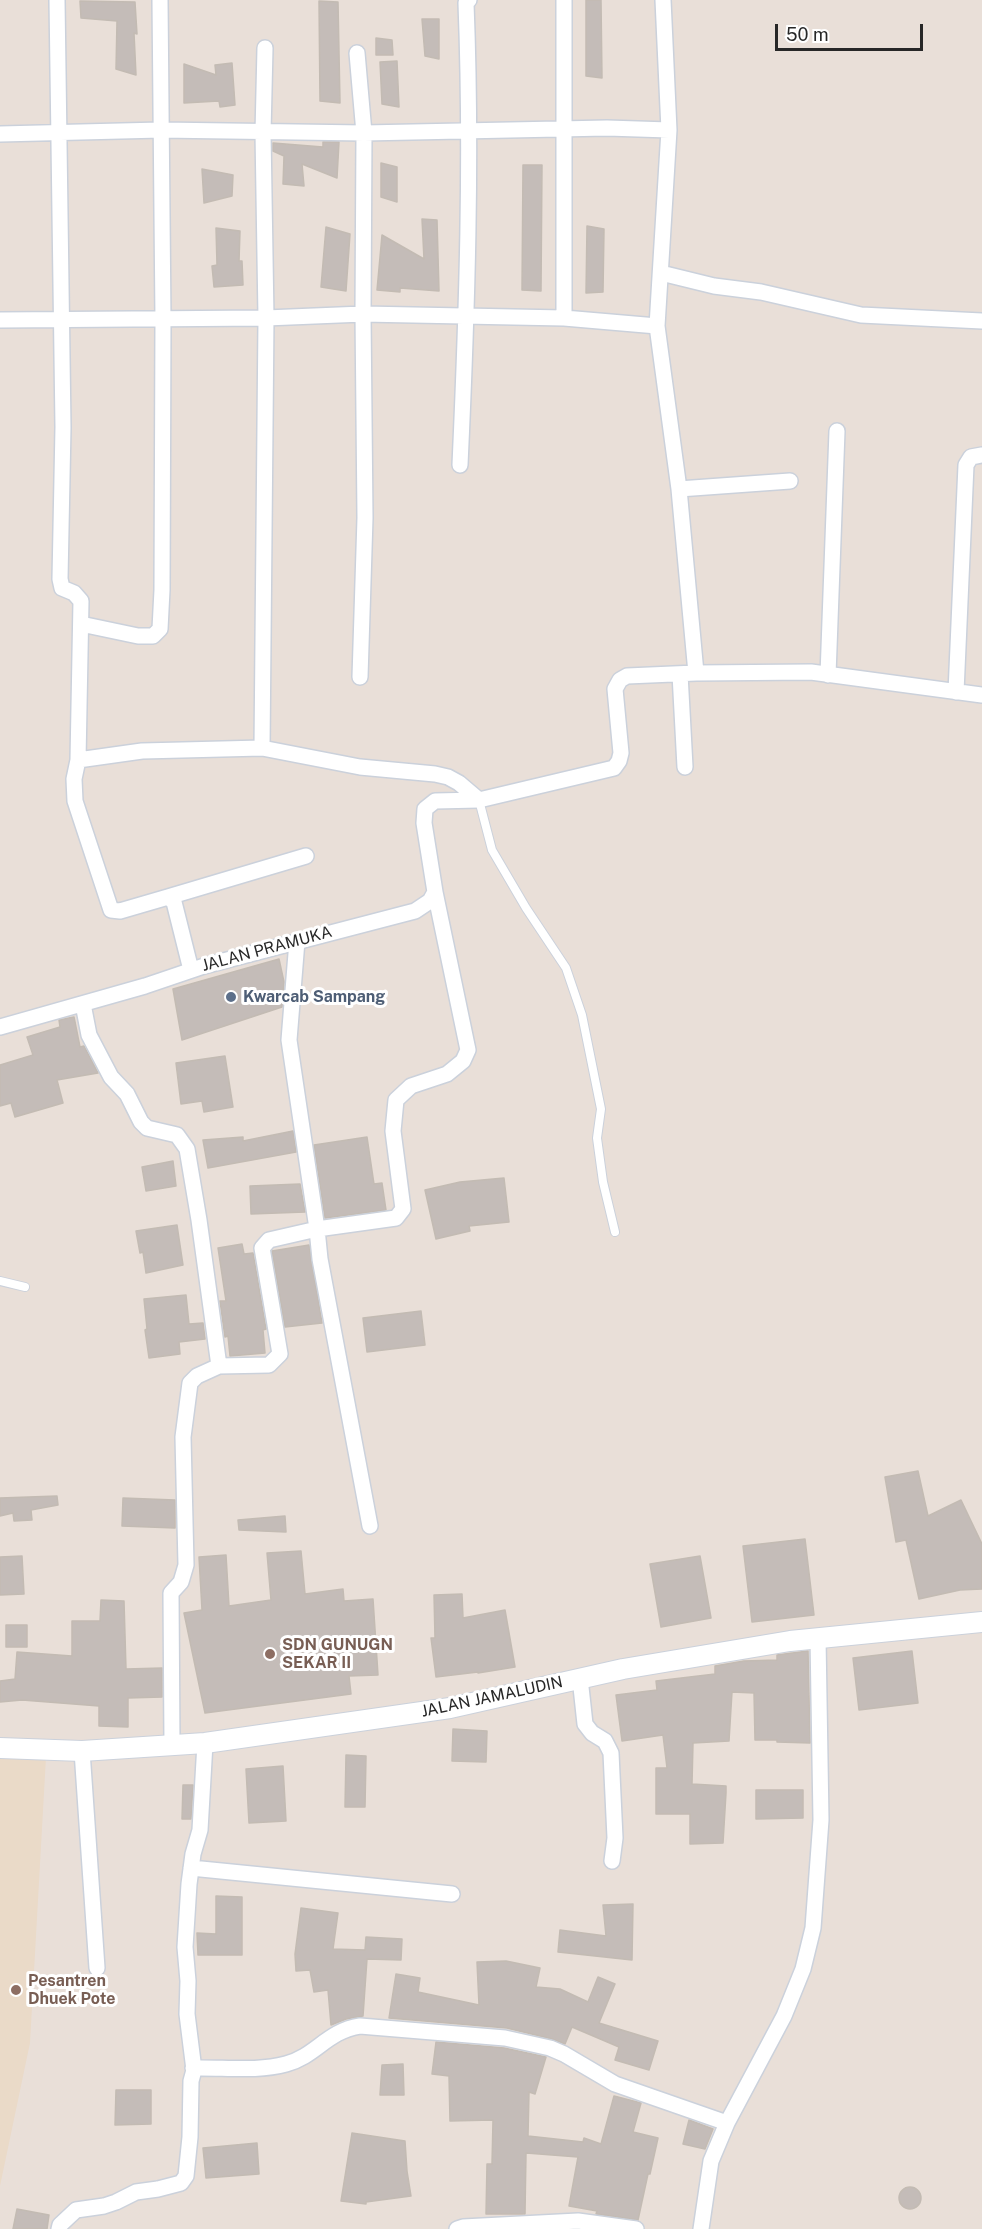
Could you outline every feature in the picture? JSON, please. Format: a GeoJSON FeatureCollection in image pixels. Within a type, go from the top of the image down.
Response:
{"type":"FeatureCollection","features":[{"type":"Feature","properties":{"kind":"street"},"geometry":{"type":"LineString","coordinates":[[57,0],[57,132],[63,427],[60,579],[62,588],[74,593],[81,601],[75,801],[111,910],[120,911],[306,856]]}},
{"type":"Feature","properties":{"kind":"street"},"geometry":{"type":"LineString","coordinates":[[81,624],[138,636],[153,636],[160,629],[163,320],[159,0]]}},
{"type":"Feature","properties":{"kind":"street"},"geometry":{"type":"LineString","coordinates":[[460,465],[467,317],[466,3],[469,0]]}},
{"type":"Feature","properties":{"kind":"street"},"geometry":{"type":"LineString","coordinates":[[564,0],[564,318]]}},
{"type":"Feature","properties":{"kind":"street"},"geometry":{"type":"LineString","coordinates":[[663,0],[669,130],[657,326],[679,489],[696,673]]}},
{"type":"Feature","properties":{"kind":"street"},"geometry":{"type":"LineString","coordinates":[[262,748],[266,318],[263,133],[265,48]]}},
{"type":"Feature","properties":{"kind":"street"},"geometry":{"type":"LineString","coordinates":[[357,53],[364,133],[365,518],[360,677]]}},
{"type":"Feature","properties":{"kind":"street"},"geometry":{"type":"LineString","coordinates":[[0,134],[161,130],[263,133],[669,130]]}},
{"type":"Feature","properties":{"kind":"street"},"geometry":{"type":"LineString","coordinates":[[661,273],[714,285],[761,292],[861,315],[982,321]]}},
{"type":"Feature","properties":{"kind":"street"},"geometry":{"type":"LineString","coordinates":[[0,320],[62,318],[163,320],[363,314],[564,318],[657,326]]}},
{"type":"Feature","properties":{"kind":"street"},"geometry":{"type":"LineString","coordinates":[[828,675],[837,430]]}},
{"type":"Feature","properties":{"kind":"street"},"geometry":{"type":"LineString","coordinates":[[956,692],[966,465],[971,457],[982,456]]}},
{"type":"Feature","properties":{"kind":"street"},"geometry":{"type":"LineString","coordinates":[[679,489],[790,480]]}},
{"type":"Feature","properties":{"kind":"street"},"geometry":{"type":"LineString","coordinates":[[172,1745],[171,1593],[181,1582],[186,1565],[183,1437],[190,1383],[197,1376],[219,1366],[269,1365],[280,1354],[262,1248],[269,1240],[317,1229],[396,1218],[403,1209],[393,1131],[396,1100],[411,1086],[447,1074],[463,1062],[468,1050],[435,892],[424,823],[425,809],[435,801],[479,800],[614,768],[621,753],[615,689],[620,680],[627,676],[811,672],[982,695]]}},
{"type":"Feature","properties":{"kind":"street"},"geometry":{"type":"LineString","coordinates":[[680,674],[685,767]]}},
{"type":"Feature","properties":{"kind":"street"},"geometry":{"type":"LineString","coordinates":[[78,760],[142,751],[262,748],[360,767],[442,775],[459,783],[479,800]]}},
{"type":"Feature","properties":{"kind":"street","name":"JALAN PRAMUKA"},"geometry":{"type":"LineString","coordinates":[[0,1027],[153,984],[191,970],[415,911],[430,901],[435,892]]}},
{"type":"Feature","properties":{"kind":"street"},"geometry":{"type":"LineString","coordinates":[[168,897],[174,902],[191,970]]}},
{"type":"Feature","properties":{"kind":"street"},"geometry":{"type":"LineString","coordinates":[[297,941],[289,1040],[322,1270],[370,1526]]}},
{"type":"Feature","properties":{"kind":"street"},"geometry":{"type":"LineString","coordinates":[[83,1004],[89,1035],[111,1077],[127,1094],[141,1122],[147,1128],[177,1135],[187,1149],[219,1366]]}},
{"type":"Feature","properties":{"kind":"street","name":"JALAN JAMALUDIN"},"geometry":{"type":"LineString","coordinates":[[0,1749],[82,1751],[205,1743],[450,1708],[580,1678],[779,1643],[982,1622]]}},
{"type":"Feature","properties":{"kind":"street"},"geometry":{"type":"LineString","coordinates":[[701,2229],[711,2161],[727,2123],[784,2016],[802,1969],[813,1928],[821,1820],[818,1638]]}},
{"type":"Feature","properties":{"kind":"street"},"geometry":{"type":"LineString","coordinates":[[580,1678],[585,1724],[592,1733],[605,1741],[611,1753],[615,1838],[612,1861]]}},
{"type":"Feature","properties":{"kind":"street"},"geometry":{"type":"LineString","coordinates":[[59,2229],[60,2225],[76,2210],[104,2206],[136,2192],[181,2183],[186,2176],[193,2068],[187,2014],[188,1981],[185,1947],[191,1868],[200,1830],[205,1743]]}},
{"type":"Feature","properties":{"kind":"street"},"geometry":{"type":"LineString","coordinates":[[82,1751],[97,1968]]}},
{"type":"Feature","properties":{"kind":"street"},"geometry":{"type":"LineString","coordinates":[[191,1868],[452,1894]]}},
{"type":"Feature","properties":{"kind":"street"},"geometry":{"type":"LineString","coordinates":[[193,2068],[261,2067],[286,2064],[307,2055],[344,2028],[360,2026],[505,2038],[550,2048],[615,2084],[727,2123]]}},
{"type":"Feature","properties":{"kind":"street"},"geometry":{"type":"LineString","coordinates":[[457,2229],[578,2221],[636,2229]]}},
{"type":"Feature","properties":{"kind":"lane"},"geometry":{"type":"LineString","coordinates":[[479,800],[492,850],[526,908],[566,968],[582,1015],[601,1109],[597,1138],[603,1182],[615,1232]]}},
{"type":"Feature","properties":{"kind":"lane"},"geometry":{"type":"LineString","coordinates":[[0,1281],[25,1287]]}},
{"type":"Feature","properties":{"kind":"shaded area","name":"Pesantren Dhuek Pote"},"geometry":{"type":"Polygon","coordinates":[[[46,1757],[30,2043],[0,2186],[0,1758],[46,1757]]]}},
{"type":"Feature","properties":{"kind":"building"},"geometry":{"type":"Polygon","coordinates":[[[586,0],[601,0],[602,78],[586,76],[586,0]]]}},
{"type":"Feature","properties":{"kind":"building"},"geometry":{"type":"Polygon","coordinates":[[[80,1],[135,2],[136,75],[116,69],[117,21],[81,18],[80,1]]]}},
{"type":"Feature","properties":{"kind":"building"},"geometry":{"type":"Polygon","coordinates":[[[319,1],[338,2],[340,103],[320,101],[319,1]]]}},
{"type":"Feature","properties":{"kind":"building"},"geometry":{"type":"Polygon","coordinates":[[[422,19],[439,19],[439,59],[425,56],[422,19]]]}},
{"type":"Feature","properties":{"kind":"building"},"geometry":{"type":"Polygon","coordinates":[[[376,38],[392,40],[393,55],[376,55],[376,38]]]}},
{"type":"Feature","properties":{"kind":"building"},"geometry":{"type":"Polygon","coordinates":[[[397,61],[399,107],[382,104],[380,62],[397,61]]]}},
{"type":"Feature","properties":{"kind":"building"},"geometry":{"type":"Polygon","coordinates":[[[232,63],[235,105],[220,107],[219,101],[184,103],[184,64],[216,75],[215,65],[232,63]]]}},
{"type":"Feature","properties":{"kind":"building"},"geometry":{"type":"Polygon","coordinates":[[[323,142],[339,142],[337,178],[302,164],[304,186],[283,184],[284,156],[273,151],[273,143],[323,147],[323,142]]]}},
{"type":"Feature","properties":{"kind":"building"},"geometry":{"type":"Polygon","coordinates":[[[381,163],[397,167],[397,202],[381,197],[381,163]]]}},
{"type":"Feature","properties":{"kind":"building"},"geometry":{"type":"Polygon","coordinates":[[[523,165],[542,165],[541,291],[522,290],[523,165]]]}},
{"type":"Feature","properties":{"kind":"building"},"geometry":{"type":"Polygon","coordinates":[[[202,169],[233,175],[232,196],[204,203],[202,169]]]}},
{"type":"Feature","properties":{"kind":"building"},"geometry":{"type":"Polygon","coordinates":[[[422,219],[437,220],[439,291],[400,288],[400,292],[377,290],[382,235],[424,259],[422,219]]]}},
{"type":"Feature","properties":{"kind":"building"},"geometry":{"type":"Polygon","coordinates":[[[587,226],[604,229],[603,292],[586,293],[587,226]]]}},
{"type":"Feature","properties":{"kind":"building"},"geometry":{"type":"Polygon","coordinates":[[[326,227],[350,234],[346,291],[321,287],[326,227]]]}},
{"type":"Feature","properties":{"kind":"building"},"geometry":{"type":"Polygon","coordinates":[[[216,228],[240,231],[239,261],[242,261],[243,285],[214,287],[212,266],[217,265],[216,228]]]}},
{"type":"Feature","properties":{"kind":"building","name":"Kwarcab Sampang"},"geometry":{"type":"Polygon","coordinates":[[[279,959],[284,982],[282,1007],[182,1040],[173,989],[279,959]]]}},
{"type":"Feature","properties":{"kind":"building"},"geometry":{"type":"Polygon","coordinates":[[[74,1017],[80,1047],[84,1046],[98,1073],[57,1080],[63,1103],[15,1117],[11,1103],[0,1106],[0,1065],[33,1055],[27,1037],[60,1027],[59,1020],[74,1017]]]}},
{"type":"Feature","properties":{"kind":"building"},"geometry":{"type":"Polygon","coordinates":[[[225,1056],[233,1107],[204,1112],[202,1101],[181,1104],[176,1063],[225,1056]]]}},
{"type":"Feature","properties":{"kind":"building"},"geometry":{"type":"Polygon","coordinates":[[[293,1131],[296,1152],[208,1168],[203,1140],[243,1137],[243,1141],[293,1131]]]}},
{"type":"Feature","properties":{"kind":"building"},"geometry":{"type":"Polygon","coordinates":[[[367,1137],[374,1184],[382,1183],[386,1210],[325,1218],[314,1145],[367,1137]]]}},
{"type":"Feature","properties":{"kind":"building"},"geometry":{"type":"Polygon","coordinates":[[[173,1161],[176,1186],[146,1191],[142,1167],[173,1161]]]}},
{"type":"Feature","properties":{"kind":"building"},"geometry":{"type":"Polygon","coordinates":[[[504,1178],[509,1222],[469,1226],[470,1231],[436,1239],[425,1190],[460,1182],[504,1178]]]}},
{"type":"Feature","properties":{"kind":"building"},"geometry":{"type":"Polygon","coordinates":[[[300,1184],[305,1212],[251,1214],[250,1186],[300,1184]]]}},
{"type":"Feature","properties":{"kind":"building"},"geometry":{"type":"Polygon","coordinates":[[[177,1225],[183,1265],[146,1273],[143,1252],[140,1253],[136,1231],[177,1225]]]}},
{"type":"Feature","properties":{"kind":"building"},"geometry":{"type":"Polygon","coordinates":[[[242,1244],[244,1254],[253,1253],[266,1329],[263,1330],[265,1353],[230,1356],[220,1301],[226,1301],[218,1248],[242,1244]]]}},
{"type":"Feature","properties":{"kind":"building"},"geometry":{"type":"Polygon","coordinates":[[[309,1245],[322,1323],[285,1327],[272,1251],[309,1245]]]}},
{"type":"Feature","properties":{"kind":"building"},"geometry":{"type":"Polygon","coordinates":[[[186,1295],[189,1324],[203,1323],[205,1339],[179,1342],[180,1354],[149,1358],[144,1299],[186,1295]]]}},
{"type":"Feature","properties":{"kind":"building"},"geometry":{"type":"Polygon","coordinates":[[[421,1311],[425,1345],[367,1352],[363,1318],[421,1311]]]}},
{"type":"Feature","properties":{"kind":"building"},"geometry":{"type":"Polygon","coordinates":[[[918,1471],[928,1516],[961,1500],[982,1544],[982,1589],[960,1590],[919,1599],[906,1540],[896,1542],[885,1477],[918,1471]]]}},
{"type":"Feature","properties":{"kind":"building"},"geometry":{"type":"Polygon","coordinates":[[[57,1496],[58,1505],[31,1510],[32,1520],[14,1521],[13,1513],[0,1516],[0,1498],[57,1496]]]}},
{"type":"Feature","properties":{"kind":"building"},"geometry":{"type":"Polygon","coordinates":[[[123,1498],[175,1500],[175,1528],[122,1526],[123,1498]]]}},
{"type":"Feature","properties":{"kind":"building"},"geometry":{"type":"Polygon","coordinates":[[[285,1516],[286,1532],[239,1530],[238,1520],[285,1516]]]}},
{"type":"Feature","properties":{"kind":"building"},"geometry":{"type":"Polygon","coordinates":[[[805,1539],[814,1615],[752,1622],[743,1546],[805,1539]]]}},
{"type":"Feature","properties":{"kind":"building","name":"SDN GUNUGN SEKAR II"},"geometry":{"type":"Polygon","coordinates":[[[301,1551],[305,1594],[343,1589],[344,1601],[373,1599],[378,1675],[349,1676],[351,1694],[205,1713],[184,1613],[202,1610],[199,1557],[226,1555],[229,1606],[271,1600],[267,1553],[301,1551]]]}},
{"type":"Feature","properties":{"kind":"building"},"geometry":{"type":"Polygon","coordinates":[[[22,1556],[24,1594],[0,1595],[0,1557],[22,1556]]]}},
{"type":"Feature","properties":{"kind":"building"},"geometry":{"type":"Polygon","coordinates":[[[700,1556],[711,1618],[661,1627],[650,1564],[700,1556]]]}},
{"type":"Feature","properties":{"kind":"building"},"geometry":{"type":"Polygon","coordinates":[[[462,1594],[463,1618],[505,1610],[515,1667],[436,1677],[431,1638],[435,1638],[434,1595],[462,1594]]]}},
{"type":"Feature","properties":{"kind":"building"},"geometry":{"type":"Polygon","coordinates":[[[101,1600],[124,1601],[126,1669],[162,1668],[162,1697],[128,1698],[128,1727],[99,1726],[99,1706],[22,1700],[0,1702],[0,1681],[15,1679],[17,1652],[72,1656],[72,1621],[100,1621],[101,1600]]]}},
{"type":"Feature","properties":{"kind":"building"},"geometry":{"type":"Polygon","coordinates":[[[6,1625],[27,1625],[27,1647],[6,1647],[6,1625]]]}},
{"type":"Feature","properties":{"kind":"building"},"geometry":{"type":"Polygon","coordinates":[[[808,1651],[810,1743],[755,1740],[754,1693],[732,1692],[729,1741],[693,1743],[692,1784],[726,1786],[726,1793],[723,1843],[690,1844],[690,1814],[656,1814],[656,1768],[667,1768],[663,1735],[622,1741],[616,1695],[657,1690],[656,1681],[715,1674],[715,1666],[744,1661],[777,1660],[777,1655],[808,1651]]]}},
{"type":"Feature","properties":{"kind":"building"},"geometry":{"type":"Polygon","coordinates":[[[912,1651],[918,1703],[859,1710],[853,1658],[912,1651]]]}},
{"type":"Feature","properties":{"kind":"building"},"geometry":{"type":"Polygon","coordinates":[[[453,1729],[487,1731],[486,1762],[452,1761],[453,1729]]]}},
{"type":"Feature","properties":{"kind":"building"},"geometry":{"type":"Polygon","coordinates":[[[346,1755],[366,1756],[365,1807],[345,1807],[346,1755]]]}},
{"type":"Feature","properties":{"kind":"building"},"geometry":{"type":"Polygon","coordinates":[[[283,1766],[286,1821],[249,1823],[246,1769],[283,1766]]]}},
{"type":"Feature","properties":{"kind":"building"},"geometry":{"type":"Polygon","coordinates":[[[183,1785],[193,1785],[191,1819],[182,1819],[183,1785]]]}},
{"type":"Feature","properties":{"kind":"building"},"geometry":{"type":"Polygon","coordinates":[[[756,1790],[803,1790],[803,1818],[756,1819],[756,1790]]]}},
{"type":"Feature","properties":{"kind":"building"},"geometry":{"type":"Polygon","coordinates":[[[216,1896],[242,1897],[242,1955],[198,1955],[197,1933],[216,1934],[216,1896]]]}},
{"type":"Feature","properties":{"kind":"building"},"geometry":{"type":"Polygon","coordinates":[[[633,1904],[632,1960],[558,1952],[560,1930],[606,1936],[603,1905],[633,1904]]]}},
{"type":"Feature","properties":{"kind":"building"},"geometry":{"type":"Polygon","coordinates":[[[301,1908],[338,1913],[333,1949],[365,1950],[366,1937],[402,1939],[401,1960],[367,1959],[363,2016],[331,2025],[328,1990],[314,1992],[310,1970],[296,1971],[295,1954],[301,1908]]]}},
{"type":"Feature","properties":{"kind":"building"},"geometry":{"type":"Polygon","coordinates":[[[506,1961],[540,1968],[536,1987],[560,1989],[588,2002],[598,1977],[615,1984],[599,2023],[658,2041],[649,2070],[615,2060],[619,2047],[572,2027],[565,2044],[507,2028],[389,2018],[396,1974],[420,1978],[418,1992],[479,2005],[477,1962],[506,1961]]]}},
{"type":"Feature","properties":{"kind":"building"},"geometry":{"type":"Polygon","coordinates":[[[436,2042],[504,2048],[546,2057],[535,2094],[529,2092],[528,2136],[583,2142],[584,2138],[601,2144],[614,2096],[641,2103],[633,2132],[658,2138],[638,2220],[596,2214],[597,2211],[569,2206],[578,2157],[526,2153],[525,2214],[486,2214],[487,2164],[492,2164],[493,2120],[450,2121],[449,2076],[432,2074],[436,2042]]]}},
{"type":"Feature","properties":{"kind":"building"},"geometry":{"type":"Polygon","coordinates":[[[403,2064],[404,2095],[380,2095],[382,2065],[403,2064]]]}},
{"type":"Feature","properties":{"kind":"building"},"geometry":{"type":"Polygon","coordinates":[[[116,2090],[151,2090],[151,2124],[115,2125],[116,2090]]]}},
{"type":"Feature","properties":{"kind":"building"},"geometry":{"type":"Polygon","coordinates":[[[689,2120],[713,2129],[705,2149],[683,2144],[689,2120]]]}},
{"type":"Feature","properties":{"kind":"building"},"geometry":{"type":"Polygon","coordinates":[[[352,2133],[405,2141],[411,2196],[366,2202],[366,2204],[341,2201],[352,2133]]]}},
{"type":"Feature","properties":{"kind":"building"},"geometry":{"type":"Polygon","coordinates":[[[257,2143],[259,2174],[206,2178],[203,2148],[257,2143]]]}},
{"type":"Feature","properties":{"kind":"building"},"geometry":{"type":"Polygon","coordinates":[[[910,2187],[918,2190],[921,2198],[918,2206],[910,2209],[902,2206],[899,2198],[902,2190],[910,2187]]]}},
{"type":"Feature","properties":{"kind":"building"},"geometry":{"type":"Polygon","coordinates":[[[17,2209],[49,2215],[47,2229],[13,2229],[17,2209]]]}},
{"type":"Feature","properties":{"kind":"place","name":"Kwarcab Sampang"},"geometry":{"type":"Point","coordinates":[231,997]}},
{"type":"Feature","properties":{"kind":"place","name":"SDN GUNUGN SEKAR II"},"geometry":{"type":"Point","coordinates":[270,1654]}},
{"type":"Feature","properties":{"kind":"place","name":"Pesantren Dhuek Pote"},"geometry":{"type":"Point","coordinates":[16,1990]}}]}
